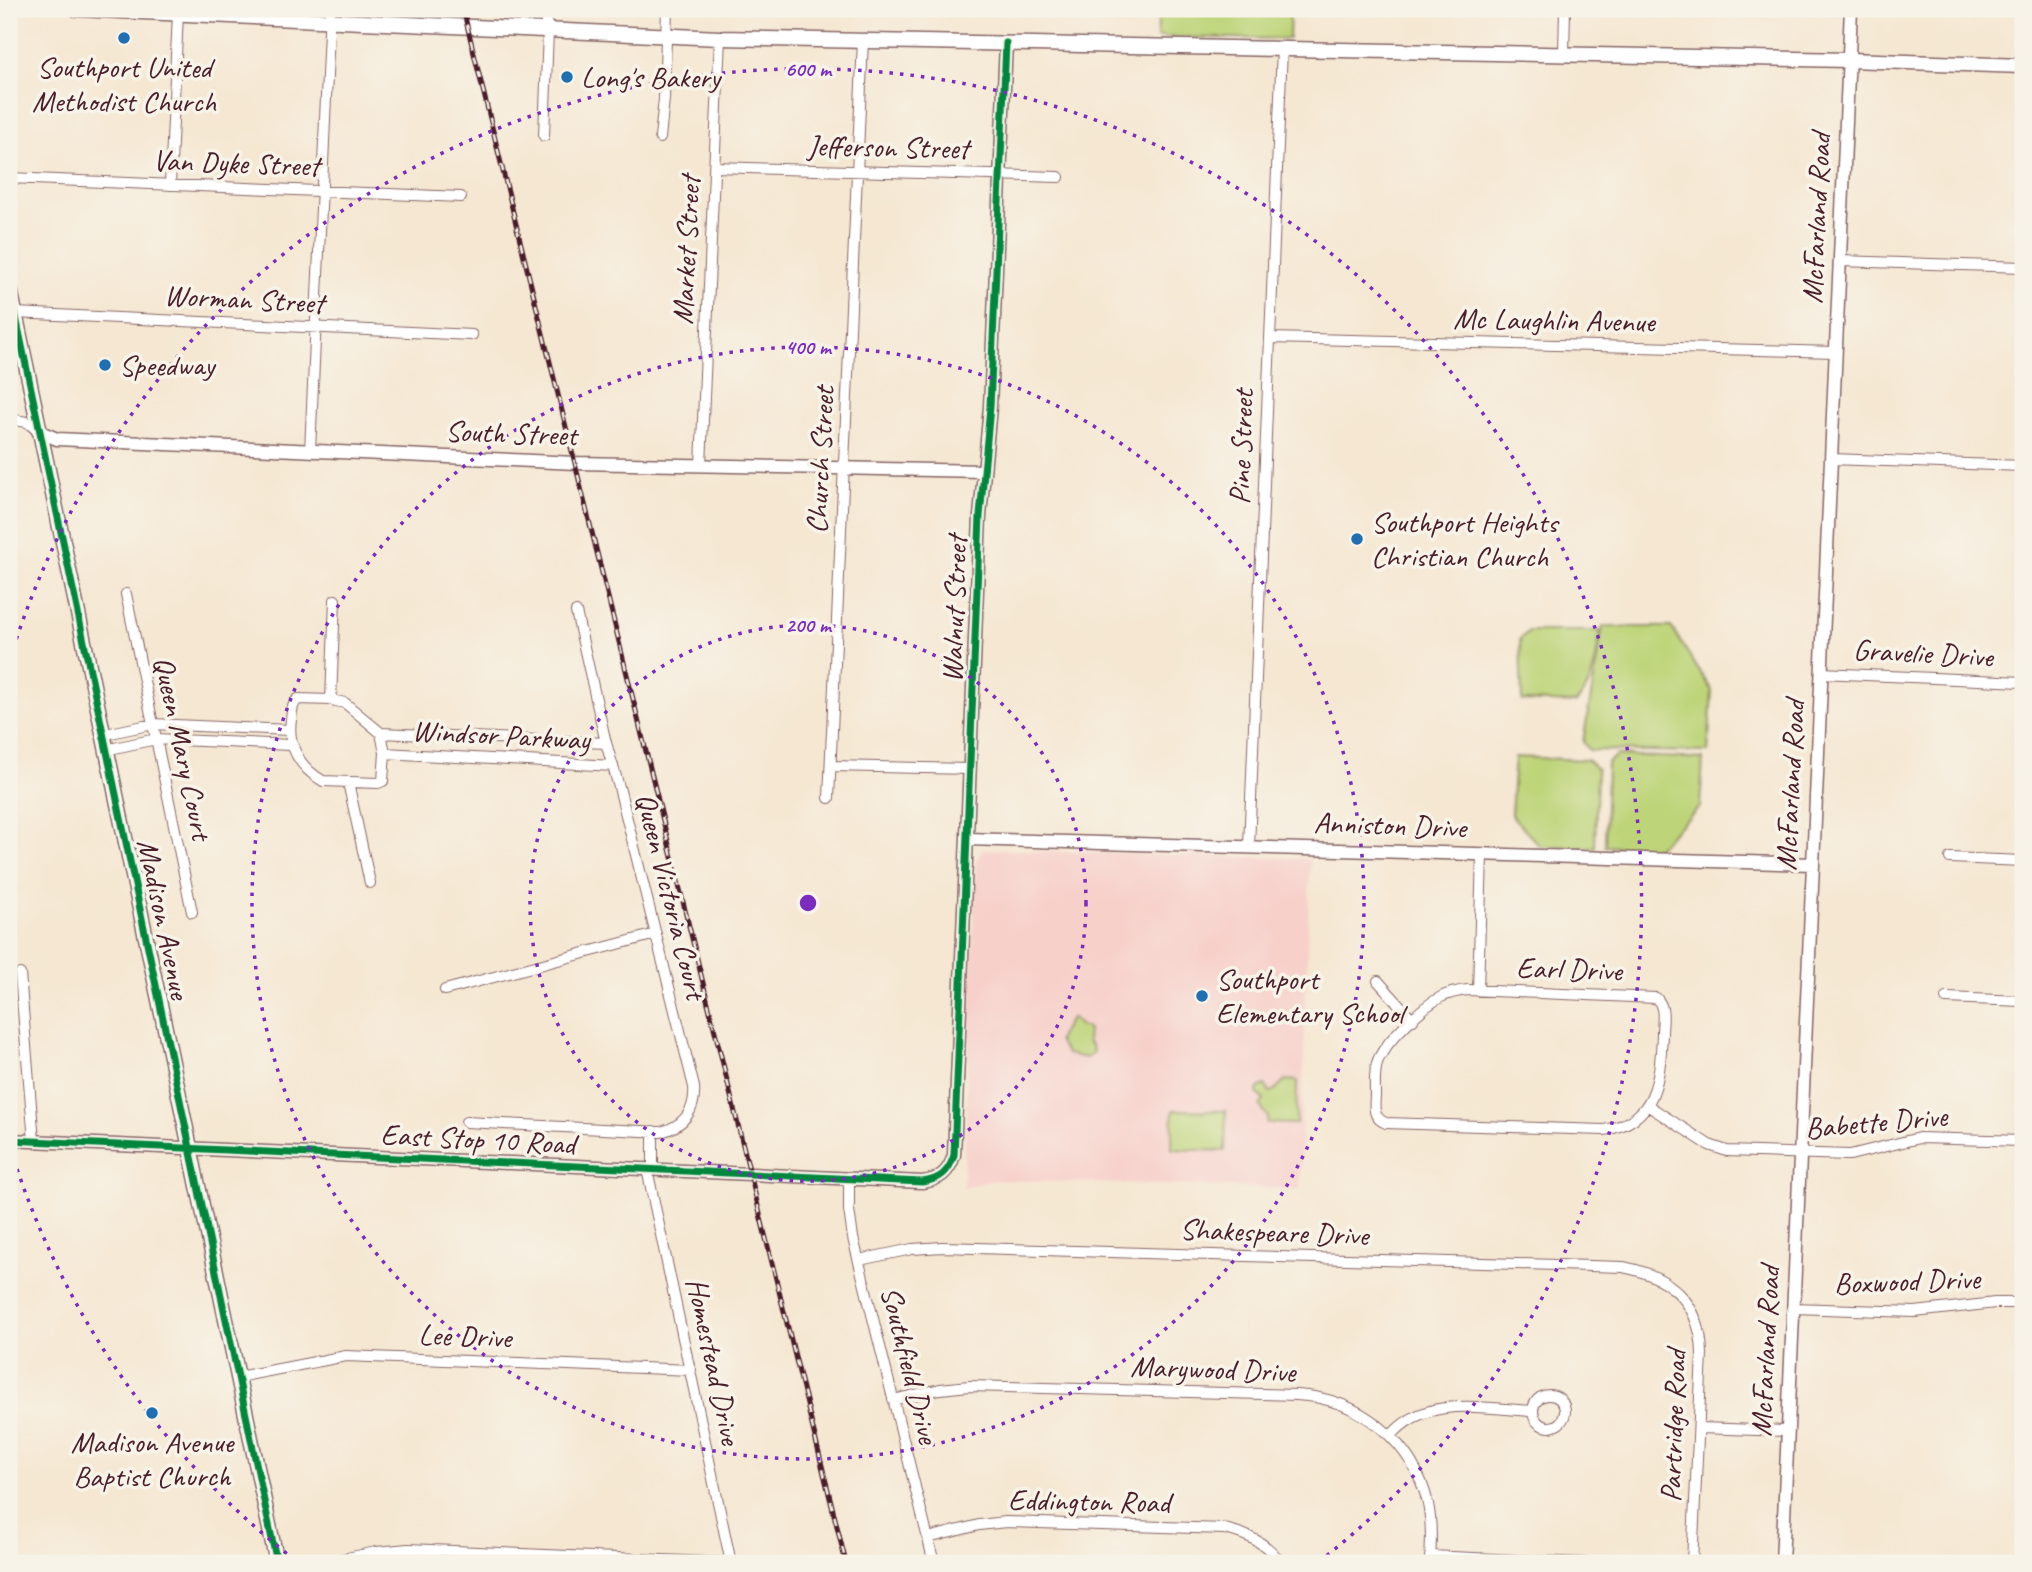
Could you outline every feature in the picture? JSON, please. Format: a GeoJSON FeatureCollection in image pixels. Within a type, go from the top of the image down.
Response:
{"type":"FeatureCollection","features":[{"type":"Feature","properties":{"kind":"main road"},"geometry":{"type":"LineString","coordinates":[[76,9],[331,14],[548,30],[720,38],[1849,60],[2023,66]]}},
{"type":"Feature","properties":{"kind":"main road","name":"Madison Avenue"},"geometry":{"type":"LineString","coordinates":[[9,284],[101,735],[277,1563]]}},
{"type":"Feature","properties":{"kind":"street"},"geometry":{"type":"LineString","coordinates":[[543,9],[548,30],[544,136]]}},
{"type":"Feature","properties":{"kind":"street"},"geometry":{"type":"LineString","coordinates":[[660,138],[667,9]]}},
{"type":"Feature","properties":{"kind":"street"},"geometry":{"type":"LineString","coordinates":[[1564,54],[1565,9]]}},
{"type":"Feature","properties":{"kind":"street","name":"McFarland Road"},"geometry":{"type":"LineString","coordinates":[[1782,1563],[1852,9]]}},
{"type":"Feature","properties":{"kind":"street"},"geometry":{"type":"LineString","coordinates":[[170,185],[178,13]]}},
{"type":"Feature","properties":{"kind":"street"},"geometry":{"type":"LineString","coordinates":[[310,451],[331,14]]}},
{"type":"Feature","properties":{"kind":"street","name":"Market Street"},"geometry":{"type":"LineString","coordinates":[[701,466],[720,38]]}},
{"type":"Feature","properties":{"kind":"street","name":"Church Street"},"geometry":{"type":"LineString","coordinates":[[829,798],[863,40]]}},
{"type":"Feature","properties":{"kind":"street","name":"Walnut Street"},"geometry":{"type":"LineString","coordinates":[[943,1175],[954,1155],[1006,43]]}},
{"type":"Feature","properties":{"kind":"street","name":"Pine Street"},"geometry":{"type":"LineString","coordinates":[[1249,847],[1282,48]]}},
{"type":"Feature","properties":{"kind":"street","name":"Jefferson Street"},"geometry":{"type":"LineString","coordinates":[[715,167],[1059,177]]}},
{"type":"Feature","properties":{"kind":"street","name":"Van Dyke Street"},"geometry":{"type":"LineString","coordinates":[[9,178],[461,197]]}},
{"type":"Feature","properties":{"kind":"street"},"geometry":{"type":"LineString","coordinates":[[1840,261],[2023,267]]}},
{"type":"Feature","properties":{"kind":"street","name":"Worman Street"},"geometry":{"type":"LineString","coordinates":[[15,313],[472,335]]}},
{"type":"Feature","properties":{"kind":"street","name":"Mc Laughlin Avenue"},"geometry":{"type":"LineString","coordinates":[[1270,338],[1836,352]]}},
{"type":"Feature","properties":{"kind":"street"},"geometry":{"type":"LineString","coordinates":[[9,419],[27,422],[38,431]]}},
{"type":"Feature","properties":{"kind":"street","name":"South Street"},"geometry":{"type":"LineString","coordinates":[[38,431],[59,440],[576,463],[984,471]]}},
{"type":"Feature","properties":{"kind":"street"},"geometry":{"type":"LineString","coordinates":[[1831,459],[2023,466]]}},
{"type":"Feature","properties":{"kind":"street","name":"Queen Mary Court"},"geometry":{"type":"LineString","coordinates":[[126,594],[192,912]]}},
{"type":"Feature","properties":{"kind":"street"},"geometry":{"type":"LineString","coordinates":[[331,699],[335,600]]}},
{"type":"Feature","properties":{"kind":"street","name":"Queen Victoria Court"},"geometry":{"type":"LineString","coordinates":[[576,612],[694,1097],[689,1114],[678,1125],[663,1131],[653,1131]]}},
{"type":"Feature","properties":{"kind":"street","name":"Gravelie Drive"},"geometry":{"type":"LineString","coordinates":[[1821,673],[2023,682]]}},
{"type":"Feature","properties":{"kind":"street","name":"Windsor Parkway"},"geometry":{"type":"LineString","coordinates":[[382,733],[385,753],[383,781],[379,783],[320,780],[294,753],[289,730],[296,700],[331,699],[355,709],[382,733],[606,743]]}},
{"type":"Feature","properties":{"kind":"street"},"geometry":{"type":"LineString","coordinates":[[101,735],[153,724],[289,730]]}},
{"type":"Feature","properties":{"kind":"street"},"geometry":{"type":"LineString","coordinates":[[105,750],[156,739],[291,745]]}},
{"type":"Feature","properties":{"kind":"street","name":"Windsor Parkway"},"geometry":{"type":"LineString","coordinates":[[385,753],[613,766]]}},
{"type":"Feature","properties":{"kind":"street"},"geometry":{"type":"LineString","coordinates":[[831,766],[970,769]]}},
{"type":"Feature","properties":{"kind":"street"},"geometry":{"type":"LineString","coordinates":[[348,782],[370,883]]}},
{"type":"Feature","properties":{"kind":"street","name":"Anniston Drive"},"geometry":{"type":"LineString","coordinates":[[967,839],[1813,864]]}},
{"type":"Feature","properties":{"kind":"street"},"geometry":{"type":"LineString","coordinates":[[1478,991],[1482,854]]}},
{"type":"Feature","properties":{"kind":"street"},"geometry":{"type":"LineString","coordinates":[[1950,858],[2023,861]]}},
{"type":"Feature","properties":{"kind":"street"},"geometry":{"type":"LineString","coordinates":[[445,990],[656,934]]}},
{"type":"Feature","properties":{"kind":"street"},"geometry":{"type":"LineString","coordinates":[[20,974],[34,1141]]}},
{"type":"Feature","properties":{"kind":"street"},"geometry":{"type":"LineString","coordinates":[[1378,981],[1413,1020]]}},
{"type":"Feature","properties":{"kind":"street","name":"Earl Drive"},"geometry":{"type":"LineString","coordinates":[[1478,991],[1652,996],[1658,999],[1662,1009],[1660,1073],[1647,1105],[1637,1117],[1626,1124],[1604,1130],[1386,1123],[1379,1119],[1374,1110],[1377,1063],[1385,1047],[1433,1002],[1450,993],[1478,991]]}},
{"type":"Feature","properties":{"kind":"street"},"geometry":{"type":"LineString","coordinates":[[1946,998],[2023,1001]]}},
{"type":"Feature","properties":{"kind":"street","name":"Babette Drive"},"geometry":{"type":"LineString","coordinates":[[1647,1105],[1709,1145],[1723,1150],[1850,1155],[1924,1138],[2023,1141]]}},
{"type":"Feature","properties":{"kind":"street"},"geometry":{"type":"LineString","coordinates":[[466,1122],[653,1131],[650,1169]]}},
{"type":"Feature","properties":{"kind":"street","name":"East Stop 10 Road"},"geometry":{"type":"LineString","coordinates":[[9,1140],[922,1182],[943,1175]]}},
{"type":"Feature","properties":{"kind":"street","name":"Homestead Drive"},"geometry":{"type":"LineString","coordinates":[[650,1169],[731,1563]]}},
{"type":"Feature","properties":{"kind":"street","name":"Southfield Drive"},"geometry":{"type":"LineString","coordinates":[[849,1178],[850,1219],[859,1260],[934,1563]]}},
{"type":"Feature","properties":{"kind":"street","name":"Shakespeare Drive"},"geometry":{"type":"LineString","coordinates":[[859,1260],[912,1249],[943,1247],[1623,1267],[1653,1274],[1681,1295]]}},
{"type":"Feature","properties":{"kind":"street","name":"Partridge Road"},"geometry":{"type":"LineString","coordinates":[[1681,1295],[1693,1312],[1702,1341],[1692,1563]]}},
{"type":"Feature","properties":{"kind":"street","name":"Boxwood Drive"},"geometry":{"type":"LineString","coordinates":[[1793,1308],[1915,1311],[1995,1303],[2023,1304]]}},
{"type":"Feature","properties":{"kind":"street","name":"Lee Drive"},"geometry":{"type":"LineString","coordinates":[[238,1377],[346,1356],[691,1370]]}},
{"type":"Feature","properties":{"kind":"street","name":"Marywood Drive"},"geometry":{"type":"LineString","coordinates":[[892,1400],[940,1389],[970,1386],[1305,1395],[1329,1401],[1353,1410],[1391,1436],[1412,1463],[1425,1494],[1430,1520],[1430,1560]]}},
{"type":"Feature","properties":{"kind":"street"},"geometry":{"type":"LineString","coordinates":[[1391,1436],[1413,1417],[1441,1407],[1533,1411]]}},
{"type":"Feature","properties":{"kind":"street"},"geometry":{"type":"LineString","coordinates":[[1699,1427],[1787,1431]]}},
{"type":"Feature","properties":{"kind":"street","name":"Eddington Road"},"geometry":{"type":"LineString","coordinates":[[928,1538],[979,1525],[1015,1522],[1225,1529],[1250,1536],[1268,1548],[1281,1563]]}},
{"type":"Feature","properties":{"kind":"street"},"geometry":{"type":"LineString","coordinates":[[323,1563],[376,1552],[408,1549],[731,1563]]}},
{"type":"Feature","properties":{"kind":"street"},"geometry":{"type":"LineString","coordinates":[[1430,1560],[1586,1563]]}},
{"type":"Feature","properties":{"kind":"shaded area"},"geometry":{"type":"Polygon","coordinates":[[[983,849],[1310,859],[1300,1189],[994,1180],[963,1187],[976,861],[983,849]]]}},
{"type":"Feature","properties":{"kind":"green space"},"geometry":{"type":"Polygon","coordinates":[[[1159,9],[1290,9],[1289,39],[1157,37],[1159,9]]]}},
{"type":"Feature","properties":{"kind":"green space"},"geometry":{"type":"Polygon","coordinates":[[[1603,627],[1671,627],[1712,691],[1708,752],[1589,750],[1583,742],[1603,627]]]}},
{"type":"Feature","properties":{"kind":"green space"},"geometry":{"type":"Polygon","coordinates":[[[1529,631],[1600,631],[1591,678],[1576,703],[1522,701],[1520,639],[1529,631]]]}},
{"type":"Feature","properties":{"kind":"green space"},"geometry":{"type":"Polygon","coordinates":[[[1617,755],[1703,759],[1700,807],[1655,849],[1605,846],[1607,763],[1617,755]]]}},
{"type":"Feature","properties":{"kind":"green space"},"geometry":{"type":"Polygon","coordinates":[[[1515,757],[1587,760],[1597,769],[1595,847],[1540,846],[1511,815],[1515,757]]]}},
{"type":"Feature","properties":{"kind":"green space"},"geometry":{"type":"Polygon","coordinates":[[[1072,1018],[1088,1029],[1087,1041],[1093,1053],[1086,1058],[1067,1054],[1058,1041],[1072,1018]]]}},
{"type":"Feature","properties":{"kind":"green space"},"geometry":{"type":"Polygon","coordinates":[[[1285,1080],[1297,1081],[1296,1124],[1267,1123],[1268,1117],[1260,1106],[1264,1100],[1257,1093],[1258,1088],[1265,1085],[1270,1092],[1274,1091],[1285,1080]]]}},
{"type":"Feature","properties":{"kind":"green space"},"geometry":{"type":"Polygon","coordinates":[[[1173,1110],[1226,1111],[1225,1151],[1172,1149],[1173,1110]]]}},
{"type":"Feature","properties":{"kind":"railway"},"geometry":{"type":"LineString","coordinates":[[463,9],[846,1563]]}},
{"type":"Feature","properties":{"kind":"cycle path"},"geometry":{"type":"LineString","coordinates":[[9,1140],[922,1182],[939,1177],[946,1170],[954,1155],[980,516],[990,407],[1006,43]]}},
{"type":"Feature","properties":{"kind":"cycle path"},"geometry":{"type":"LineString","coordinates":[[9,284],[277,1563]]}},
{"type":"Feature","properties":{"kind":"place","name":"Southport United Methodist Church"},"geometry":{"type":"Point","coordinates":[124,38]}},
{"type":"Feature","properties":{"kind":"place","name":"Long's Bakery"},"geometry":{"type":"Point","coordinates":[567,77]}},
{"type":"Feature","properties":{"kind":"place","name":"Speedway"},"geometry":{"type":"Point","coordinates":[105,365]}},
{"type":"Feature","properties":{"kind":"place","name":"Southport Heights Christian Church"},"geometry":{"type":"Point","coordinates":[1357,539]}},
{"type":"Feature","properties":{"kind":"place","name":"Southport Elementary School"},"geometry":{"type":"Point","coordinates":[1202,996]}},
{"type":"Feature","properties":{"kind":"place","name":"Madison Avenue Baptist Church"},"geometry":{"type":"Point","coordinates":[152,1413]}}]}
